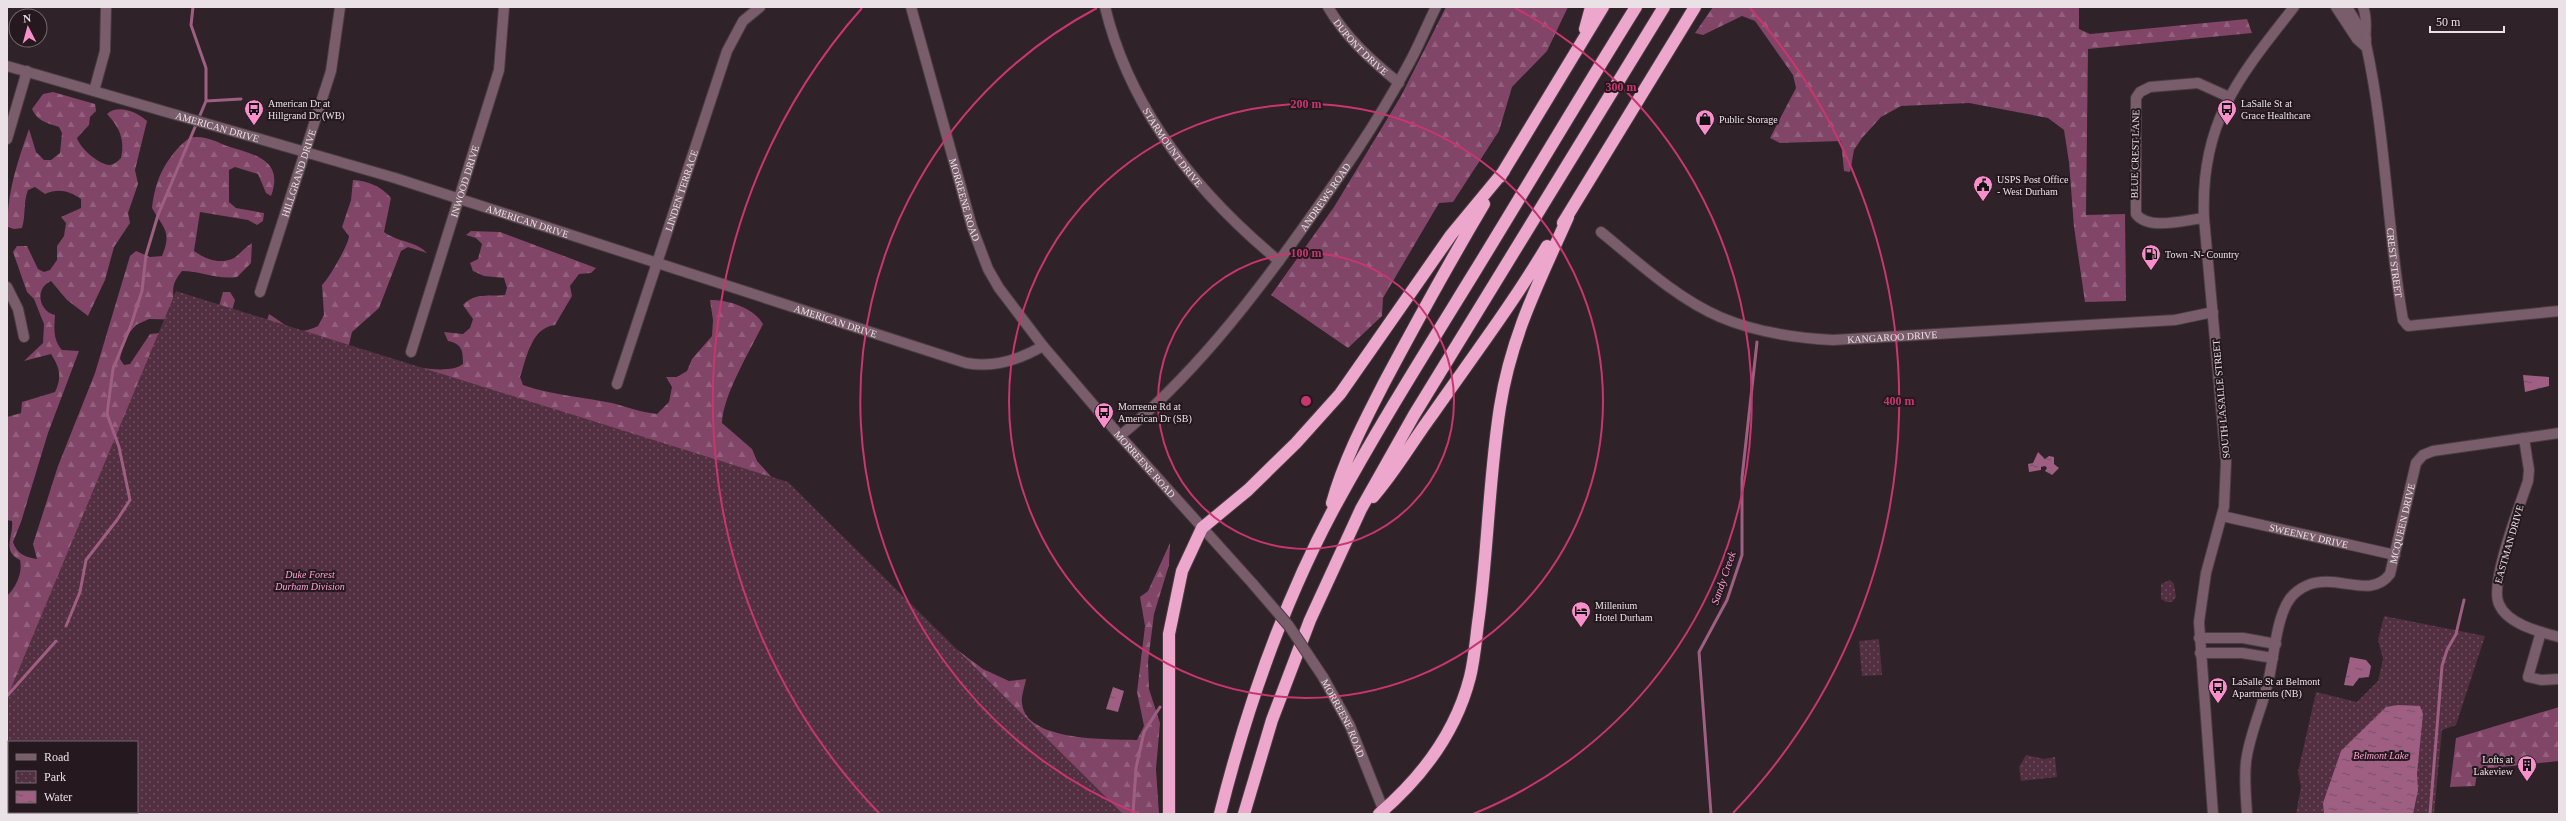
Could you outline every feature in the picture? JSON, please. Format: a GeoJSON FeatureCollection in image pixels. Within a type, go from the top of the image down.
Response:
{"type":"FeatureCollection","features":[{"type":"Feature","properties":{"kind":"highway"},"geometry":{"type":"LineString","coordinates":[[1581,44],[1592,7]]}},
{"type":"Feature","properties":{"kind":"highway"},"geometry":{"type":"LineString","coordinates":[[1324,529],[1344,463],[1436,288],[1504,171],[1603,7]]}},
{"type":"Feature","properties":{"kind":"highway"},"geometry":{"type":"LineString","coordinates":[[1220,814],[1239,744],[1269,658],[1324,529],[1387,416],[1636,7]]}},
{"type":"Feature","properties":{"kind":"highway"},"geometry":{"type":"LineString","coordinates":[[1244,814],[1272,720],[1310,620],[1361,510],[1414,415],[1664,7]]}},
{"type":"Feature","properties":{"kind":"highway"},"geometry":{"type":"LineString","coordinates":[[1361,510],[1388,480],[1410,446],[1497,325],[1549,242],[1568,217],[1695,7]]}},
{"type":"Feature","properties":{"kind":"highway"},"geometry":{"type":"LineString","coordinates":[[1169,814],[1169,634],[1182,571],[1202,528],[1248,490],[1296,443],[1340,394],[1451,235],[1504,171]]}},
{"type":"Feature","properties":{"kind":"highway"},"geometry":{"type":"LineString","coordinates":[[1382,813],[1406,790],[1445,738],[1455,718],[1470,677],[1482,590],[1493,454],[1505,380],[1514,343],[1528,304],[1568,217]]}},
{"type":"Feature","properties":{"kind":"street"},"geometry":{"type":"LineString","coordinates":[[94,91],[106,51],[106,7]]}},
{"type":"Feature","properties":{"kind":"street","name":"HILLGRAND DRIVE"},"geometry":{"type":"LineString","coordinates":[[260,292],[331,71],[340,7]]}},
{"type":"Feature","properties":{"kind":"street","name":"INWOOD DRIVE"},"geometry":{"type":"LineString","coordinates":[[411,352],[499,70],[504,7]]}},
{"type":"Feature","properties":{"kind":"street","name":"LINDEN TERRACE"},"geometry":{"type":"LineString","coordinates":[[617,384],[727,51],[743,21],[760,7]]}},
{"type":"Feature","properties":{"kind":"street","name":"MORREENE ROAD"},"geometry":{"type":"LineString","coordinates":[[911,7],[965,204],[979,248],[999,288],[1043,346],[1120,436],[1289,626],[1322,677],[1350,726],[1382,813]]}},
{"type":"Feature","properties":{"kind":"street","name":"STARMOUNT DRIVE"},"geometry":{"type":"LineString","coordinates":[[1105,7],[1124,64],[1157,126],[1177,157],[1204,191],[1279,262]]}},
{"type":"Feature","properties":{"kind":"street","name":"DUPONT DRIVE"},"geometry":{"type":"LineString","coordinates":[[1328,7],[1342,28],[1361,50],[1399,83]]}},
{"type":"Feature","properties":{"kind":"street","name":"ANDREWS ROAD"},"geometry":{"type":"LineString","coordinates":[[1120,436],[1159,404],[1238,316],[1279,262],[1332,187],[1399,83],[1436,7]]}},
{"type":"Feature","properties":{"kind":"street","name":"SOUTH LASALLE STREET"},"geometry":{"type":"LineString","coordinates":[[2213,814],[2200,653],[2199,622],[2204,585],[2222,516],[2226,484],[2226,439],[2204,218],[2204,182],[2210,141],[2229,97],[2243,73],[2294,7]]}},
{"type":"Feature","properties":{"kind":"street"},"geometry":{"type":"LineString","coordinates":[[2336,7],[2357,39],[2366,43]]}},
{"type":"Feature","properties":{"kind":"street","name":"CREST STREET"},"geometry":{"type":"LineString","coordinates":[[2347,7],[2366,43]]}},
{"type":"Feature","properties":{"kind":"street","name":"CREST STREET"},"geometry":{"type":"LineString","coordinates":[[2363,7],[2368,27],[2366,43],[2377,109],[2403,320],[2408,326],[2559,311]]}},
{"type":"Feature","properties":{"kind":"street","name":"AMERICAN DRIVE"},"geometry":{"type":"LineString","coordinates":[[7,66],[305,151],[459,199],[966,363],[985,365],[999,364],[1030,354],[1043,346]]}},
{"type":"Feature","properties":{"kind":"street"},"geometry":{"type":"LineString","coordinates":[[7,139],[27,71]]}},
{"type":"Feature","properties":{"kind":"street","name":"BLUE CREST LANE"},"geometry":{"type":"LineString","coordinates":[[2204,218],[2149,223],[2140,219],[2136,214],[2136,98],[2140,92],[2150,87],[2198,83],[2229,97]]}},
{"type":"Feature","properties":{"kind":"street","name":"KANGAROO DRIVE"},"geometry":{"type":"LineString","coordinates":[[1601,232],[1669,286],[1705,309],[1721,317],[1752,327],[1806,338],[1840,340],[2066,327],[2175,320],[2213,312]]}},
{"type":"Feature","properties":{"kind":"street"},"geometry":{"type":"LineString","coordinates":[[7,287],[18,308],[24,337]]}},
{"type":"Feature","properties":{"kind":"street","name":"MCQUEEN DRIVE"},"geometry":{"type":"LineString","coordinates":[[2247,814],[2245,774],[2248,750],[2268,685],[2285,608],[2294,594],[2306,586],[2318,582],[2334,581],[2370,586],[2379,585],[2390,574],[2416,463],[2423,455],[2433,451],[2559,433]]}},
{"type":"Feature","properties":{"kind":"street","name":"EASTMAN DRIVE"},"geometry":{"type":"LineString","coordinates":[[2524,438],[2529,470],[2528,481],[2498,577],[2497,598],[2499,605],[2508,616],[2541,632],[2559,637]]}},
{"type":"Feature","properties":{"kind":"street","name":"SWEENEY DRIVE"},"geometry":{"type":"LineString","coordinates":[[2222,516],[2395,555]]}},
{"type":"Feature","properties":{"kind":"street"},"geometry":{"type":"LineString","coordinates":[[2541,632],[2528,677],[2541,680],[2559,679]]}},
{"type":"Feature","properties":{"kind":"street"},"geometry":{"type":"LineString","coordinates":[[2199,638],[2243,638],[2276,644]]}},
{"type":"Feature","properties":{"kind":"street"},"geometry":{"type":"LineString","coordinates":[[2200,653],[2242,653],[2273,658]]}},
{"type":"Feature","properties":{"kind":"green space"},"geometry":{"type":"Polygon","coordinates":[[[1446,7],[1568,7],[1547,51],[1512,87],[1499,131],[1453,202],[1439,203],[1383,298],[1382,316],[1348,348],[1271,295],[1334,207],[1401,96],[1446,7]]]}},
{"type":"Feature","properties":{"kind":"green space"},"geometry":{"type":"Polygon","coordinates":[[[1713,7],[2079,7],[2079,29],[2090,34],[2247,19],[2252,33],[2088,49],[2086,215],[2125,214],[2126,301],[2085,302],[2074,227],[2069,162],[2064,130],[2048,118],[1969,103],[1901,106],[1881,117],[1862,138],[1854,150],[1850,172],[1844,171],[1841,141],[1780,143],[1770,138],[1796,88],[1793,75],[1755,21],[1742,16],[1703,35],[1695,33],[1713,7]]]}},
{"type":"Feature","properties":{"kind":"green space","name":"Duke Forest Durham Division"},"geometry":{"type":"Polygon","coordinates":[[[53,92],[95,104],[96,111],[90,117],[89,125],[77,138],[90,155],[101,162],[110,165],[121,158],[122,140],[118,129],[107,114],[111,111],[122,109],[133,112],[147,121],[135,170],[138,184],[128,213],[130,223],[114,247],[105,280],[88,316],[67,300],[51,281],[42,289],[42,305],[50,313],[55,315],[55,334],[59,346],[62,350],[79,351],[48,433],[21,522],[13,542],[22,554],[37,559],[33,544],[58,466],[95,373],[130,256],[136,251],[150,257],[162,256],[165,248],[165,231],[152,208],[155,190],[160,175],[168,160],[185,141],[193,137],[208,138],[264,160],[270,166],[274,174],[274,184],[271,196],[266,193],[258,174],[235,167],[229,170],[229,202],[236,208],[264,213],[263,221],[257,225],[248,220],[200,212],[194,251],[208,259],[223,261],[234,258],[252,243],[251,263],[237,277],[230,278],[182,271],[174,285],[174,301],[218,310],[223,292],[230,292],[235,300],[229,321],[149,319],[136,325],[124,339],[120,359],[124,365],[130,364],[150,334],[266,323],[269,314],[297,331],[303,331],[318,326],[324,315],[322,285],[338,262],[349,236],[342,227],[351,200],[353,180],[374,185],[383,190],[391,198],[384,232],[395,238],[417,246],[427,253],[408,247],[401,251],[379,308],[352,332],[348,349],[390,361],[424,368],[453,368],[463,364],[461,348],[453,342],[448,341],[444,332],[463,334],[470,328],[473,319],[463,305],[472,298],[505,295],[507,288],[504,278],[484,276],[473,271],[470,263],[478,259],[482,244],[476,238],[466,235],[471,231],[500,232],[596,268],[591,273],[579,274],[570,286],[572,296],[555,325],[547,327],[535,337],[520,377],[523,385],[556,394],[612,403],[639,411],[657,414],[669,402],[672,387],[666,377],[677,377],[687,371],[692,359],[712,336],[713,320],[710,300],[724,301],[747,309],[759,318],[763,324],[732,386],[722,423],[752,449],[757,461],[798,506],[956,649],[983,669],[1009,681],[1026,679],[1022,703],[1027,716],[1037,725],[1053,732],[1070,736],[1137,740],[1144,726],[1137,692],[1145,626],[1140,597],[1148,591],[1170,543],[1169,565],[1154,614],[1148,662],[1149,689],[1160,723],[1156,769],[1159,814],[7,814],[7,596],[18,580],[21,565],[20,560],[11,552],[10,543],[12,521],[7,520],[7,417],[21,413],[22,402],[55,392],[59,382],[58,368],[51,354],[24,361],[43,343],[44,324],[34,299],[27,292],[13,252],[17,246],[27,246],[38,269],[44,272],[50,270],[57,260],[57,246],[64,236],[66,223],[61,217],[81,208],[81,199],[72,194],[64,191],[55,191],[45,194],[35,187],[28,190],[22,228],[14,229],[8,227],[11,190],[17,165],[29,129],[36,152],[44,160],[51,160],[60,153],[62,133],[59,127],[40,119],[32,109],[43,94],[53,92]]]}},
{"type":"Feature","properties":{"kind":"green space","name":"Duke Forest Durham Division"},"geometry":{"type":"Polygon","coordinates":[[[176,291],[788,482],[1123,814],[7,814],[7,698],[176,291]]]}},
{"type":"Feature","properties":{"kind":"green space"},"geometry":{"type":"Polygon","coordinates":[[[2170,580],[2174,584],[2176,597],[2172,602],[2166,602],[2161,599],[2161,584],[2170,580]]]}},
{"type":"Feature","properties":{"kind":"green space","name":"Belmont Lake"},"geometry":{"type":"Polygon","coordinates":[[[2384,616],[2485,636],[2456,725],[2442,730],[2434,814],[2296,814],[2301,787],[2298,772],[2316,692],[2357,702],[2378,681],[2383,659],[2378,640],[2384,616]]]}},
{"type":"Feature","properties":{"kind":"green space"},"geometry":{"type":"Polygon","coordinates":[[[1879,639],[1882,675],[1862,676],[1859,641],[1879,639]]]}},
{"type":"Feature","properties":{"kind":"green space"},"geometry":{"type":"Polygon","coordinates":[[[2559,707],[2559,761],[2492,768],[2477,773],[2475,786],[2450,787],[2456,738],[2559,707]]]}},
{"type":"Feature","properties":{"kind":"green space"},"geometry":{"type":"Polygon","coordinates":[[[2026,755],[2044,759],[2055,757],[2057,777],[2021,781],[2019,767],[2026,755]]]}},
{"type":"Feature","properties":{"kind":"water"},"geometry":{"type":"Polygon","coordinates":[[[2523,375],[2549,377],[2549,386],[2525,392],[2523,375]]]}},
{"type":"Feature","properties":{"kind":"water"},"geometry":{"type":"Polygon","coordinates":[[[2038,452],[2045,459],[2049,456],[2054,457],[2054,464],[2059,468],[2052,475],[2045,471],[2047,468],[2045,466],[2041,467],[2041,470],[2029,472],[2028,464],[2033,463],[2038,452]]]}},
{"type":"Feature","properties":{"kind":"water"},"geometry":{"type":"Polygon","coordinates":[[[2350,657],[2366,660],[2371,666],[2369,677],[2359,678],[2353,686],[2344,685],[2350,657]]]}},
{"type":"Feature","properties":{"kind":"water"},"geometry":{"type":"Polygon","coordinates":[[[1113,687],[1124,691],[1118,712],[1106,709],[1113,687]]]}},
{"type":"Feature","properties":{"kind":"water"},"geometry":{"type":"Polygon","coordinates":[[[2398,705],[2420,706],[2423,714],[2417,774],[2418,790],[2413,814],[2324,814],[2323,803],[2341,751],[2386,707],[2398,705]]]}},
{"type":"Feature","properties":{"kind":"waterway"},"geometry":{"type":"LineString","coordinates":[[66,626],[80,592],[86,560],[117,520],[130,500],[119,447],[107,414],[113,369],[131,325],[142,291],[146,255],[158,215],[206,101],[206,68],[191,25],[193,7]]}},
{"type":"Feature","properties":{"kind":"waterway"},"geometry":{"type":"LineString","coordinates":[[206,101],[241,99]]}},
{"type":"Feature","properties":{"kind":"waterway","name":"Sandy Creek"},"geometry":{"type":"LineString","coordinates":[[1711,814],[1699,652],[1727,600],[1742,555],[1742,478],[1757,342]]}},
{"type":"Feature","properties":{"kind":"waterway"},"geometry":{"type":"LineString","coordinates":[[2430,814],[2442,666],[2447,650],[2456,634],[2464,600]]}},
{"type":"Feature","properties":{"kind":"waterway"},"geometry":{"type":"LineString","coordinates":[[7,696],[56,641]]}},
{"type":"Feature","properties":{"kind":"waterway"},"geometry":{"type":"LineString","coordinates":[[1133,814],[1136,768],[1144,732],[1160,707]]}},
{"type":"Feature","properties":{"kind":"place","name":"American Dr at Hillgrand Dr (WB)"},"geometry":{"type":"Point","coordinates":[254,126]}},
{"type":"Feature","properties":{"kind":"place","name":"LaSalle St at Grace Healthcare"},"geometry":{"type":"Point","coordinates":[2227,126]}},
{"type":"Feature","properties":{"kind":"place","name":"Public Storage"},"geometry":{"type":"Point","coordinates":[1705,136]}},
{"type":"Feature","properties":{"kind":"place","name":"USPS Post Office - West Durham"},"geometry":{"type":"Point","coordinates":[1983,202]}},
{"type":"Feature","properties":{"kind":"place","name":"Town -N- Country"},"geometry":{"type":"Point","coordinates":[2151,271]}},
{"type":"Feature","properties":{"kind":"place","name":"Morreene Rd at American Dr (SB)"},"geometry":{"type":"Point","coordinates":[1104,429]}},
{"type":"Feature","properties":{"kind":"place","name":"Millenium Hotel Durham"},"geometry":{"type":"Point","coordinates":[1581,628]}},
{"type":"Feature","properties":{"kind":"place","name":"LaSalle St at Belmont Apartments (NB)"},"geometry":{"type":"Point","coordinates":[2218,704]}},
{"type":"Feature","properties":{"kind":"place","name":"Lofts at Lakeview"},"geometry":{"type":"Point","coordinates":[2527,782]}}]}
